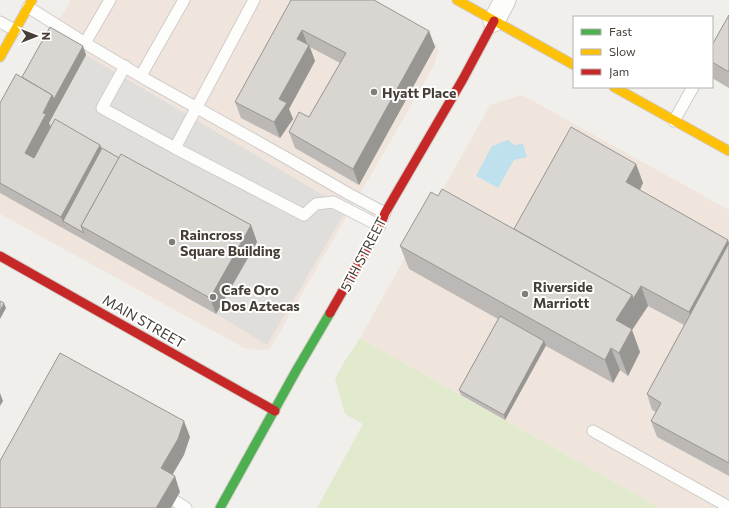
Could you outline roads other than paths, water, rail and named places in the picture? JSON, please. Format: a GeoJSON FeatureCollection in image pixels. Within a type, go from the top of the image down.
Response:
{"type":"FeatureCollection","features":[{"type":"Feature","properties":{"kind":"street"},"geometry":{"type":"LineString","coordinates":[[457,0],[573,64]]}},
{"type":"Feature","properties":{"kind":"street","name":"5TH STREET"},"geometry":{"type":"LineString","coordinates":[[220,508],[380,226],[385,213],[462,79],[505,0]]}},
{"type":"Feature","properties":{"kind":"street"},"geometry":{"type":"LineString","coordinates":[[0,57],[30,3]]}},
{"type":"Feature","properties":{"kind":"street"},"geometry":{"type":"LineString","coordinates":[[616,88],[729,152]]}},
{"type":"Feature","properties":{"kind":"street","name":"MAIN STREET"},"geometry":{"type":"LineString","coordinates":[[0,256],[274,411]]}},
{"type":"Feature","properties":{"kind":"lane"},"geometry":{"type":"LineString","coordinates":[[85,43],[110,0]]}},
{"type":"Feature","properties":{"kind":"lane"},"geometry":{"type":"LineString","coordinates":[[141,76],[184,0]]}},
{"type":"Feature","properties":{"kind":"lane"},"geometry":{"type":"LineString","coordinates":[[175,148],[254,0]]}},
{"type":"Feature","properties":{"kind":"lane"},"geometry":{"type":"LineString","coordinates":[[30,3],[85,43],[196,108],[385,213]]}},
{"type":"Feature","properties":{"kind":"lane"},"geometry":{"type":"LineString","coordinates":[[0,22],[15,30]]}},
{"type":"Feature","properties":{"kind":"lane"},"geometry":{"type":"LineString","coordinates":[[125,66],[102,108],[175,148],[304,214],[316,204],[333,202],[380,226]]}},
{"type":"Feature","properties":{"kind":"lane"},"geometry":{"type":"LineString","coordinates":[[674,121],[692,88]]}},
{"type":"Feature","properties":{"kind":"lane"},"geometry":{"type":"LineString","coordinates":[[593,431],[729,506]]}},
{"type":"Feature","properties":{"kind":"lane"},"geometry":{"type":"LineString","coordinates":[[176,501],[186,508]]}},
{"type":"Feature","properties":{"kind":"water"},"geometry":{"type":"Polygon","coordinates":[[[508,140],[515,145],[523,144],[527,157],[514,160],[498,188],[476,176],[492,146],[508,140]]]}},
{"type":"Feature","properties":{"kind":"place","name":"Hyatt Place"},"geometry":{"type":"Point","coordinates":[374,92]}},
{"type":"Feature","properties":{"kind":"place","name":"Raincross Square Building"},"geometry":{"type":"Point","coordinates":[172,242]}},
{"type":"Feature","properties":{"kind":"place","name":"Riverside Marriott"},"geometry":{"type":"Point","coordinates":[525,294]}},
{"type":"Feature","properties":{"kind":"place","name":"Cafe Oro Dos Aztecas"},"geometry":{"type":"Point","coordinates":[213,297]}}]}
